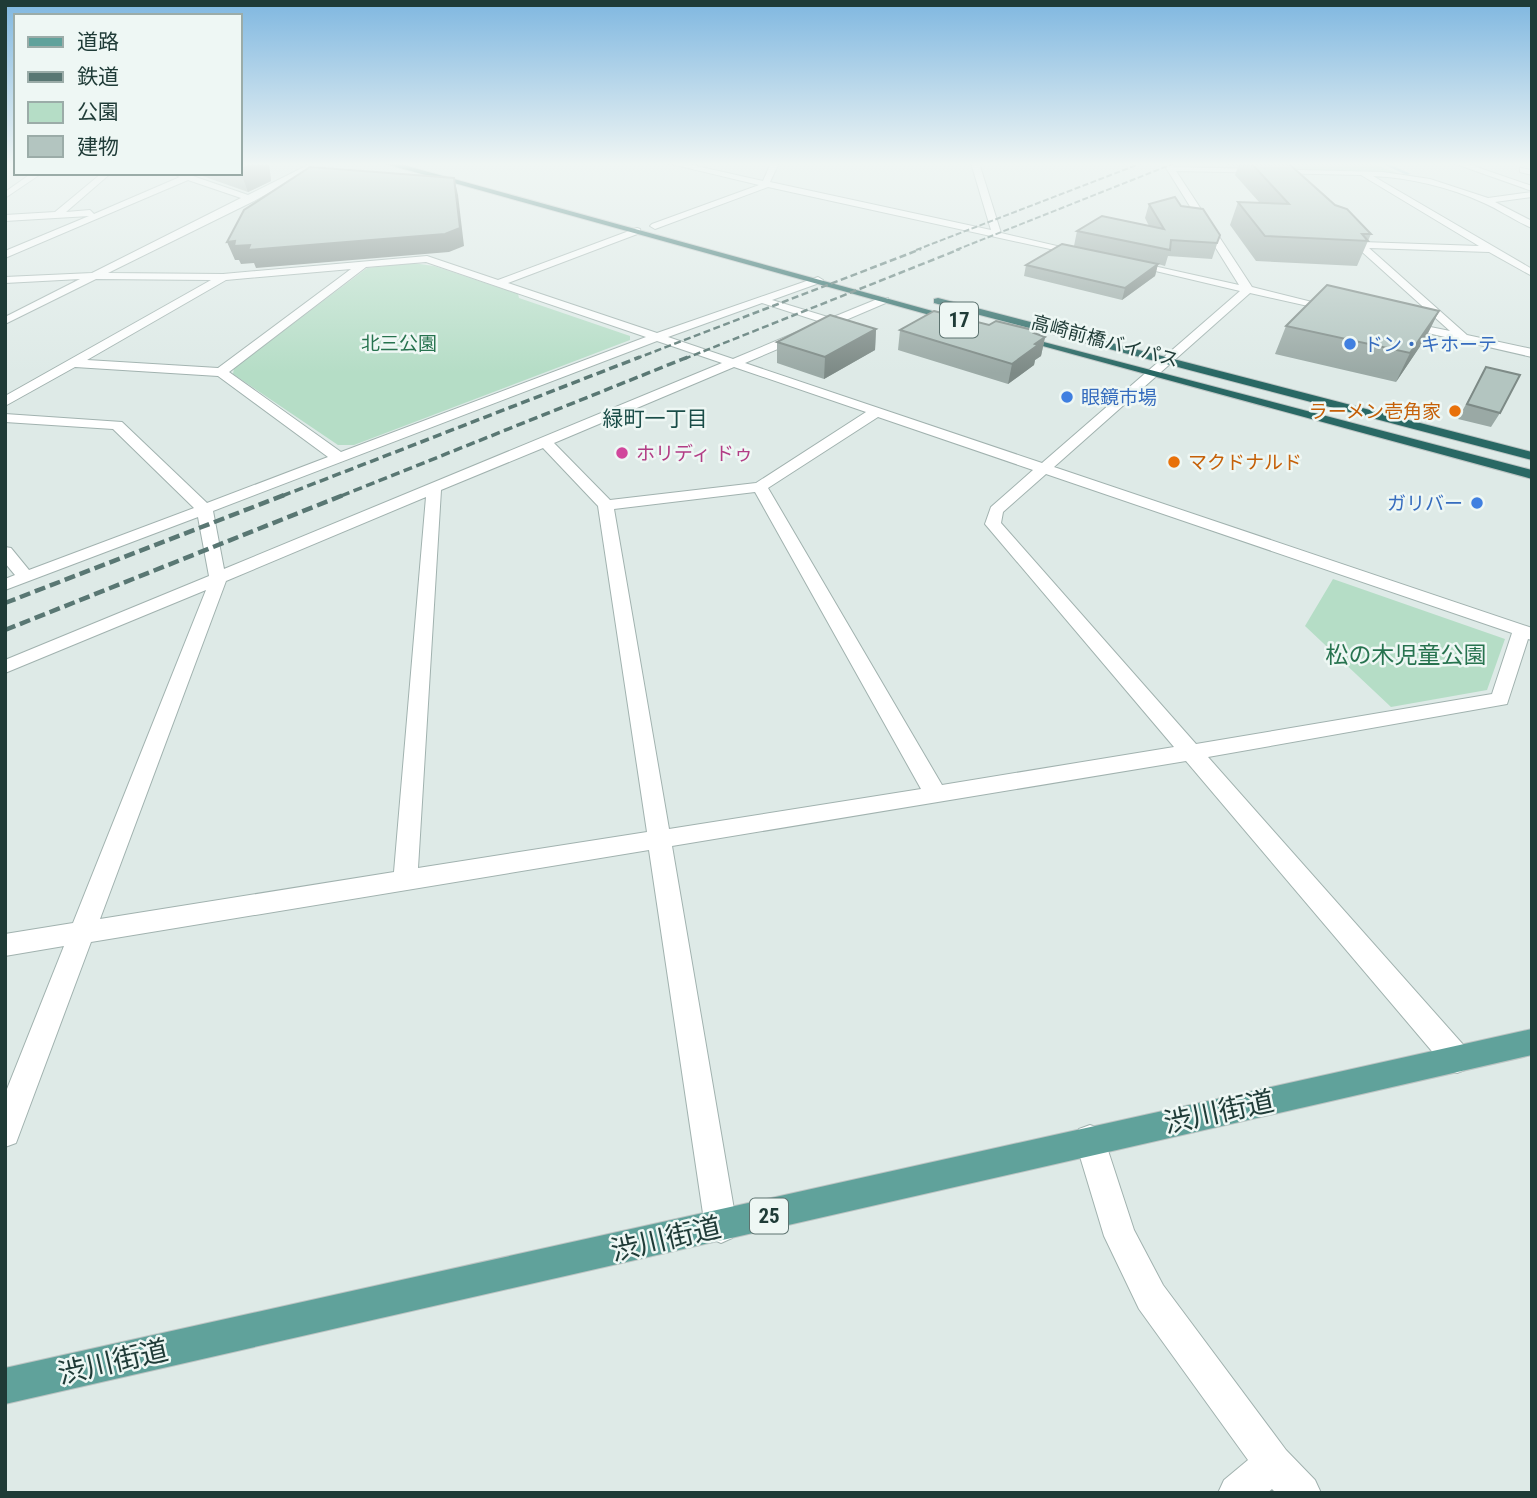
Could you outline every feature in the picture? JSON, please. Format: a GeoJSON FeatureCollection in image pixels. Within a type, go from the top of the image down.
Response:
{"type":"FeatureCollection","features":[{"type":"Feature","properties":{"kind":"highway","name":"17"},"geometry":{"type":"LineString","coordinates":[[644,233],[974,324]]}},
{"type":"Feature","properties":{"kind":"highway"},"geometry":{"type":"LineString","coordinates":[[681,233],[903,292]]}},
{"type":"Feature","properties":{"kind":"highway","name":"高崎前橋バイパス"},"geometry":{"type":"LineString","coordinates":[[930,298],[1532,475]]}},
{"type":"Feature","properties":{"kind":"highway","name":"高崎前橋バイパス"},"geometry":{"type":"LineString","coordinates":[[1000,331],[1163,366],[1532,456]]}},
{"type":"Feature","properties":{"kind":"main road","name":"渋川街道"},"geometry":{"type":"LineString","coordinates":[[5,1386],[721,1227],[1090,1140],[1532,1042]]}},
{"type":"Feature","properties":{"kind":"street"},"geometry":{"type":"LineString","coordinates":[[5,255],[55,233]]}},
{"type":"Feature","properties":{"kind":"street"},"geometry":{"type":"LineString","coordinates":[[5,321],[182,233]]}},
{"type":"Feature","properties":{"kind":"street"},"geometry":{"type":"LineString","coordinates":[[499,283],[632,233]]}},
{"type":"Feature","properties":{"kind":"street"},"geometry":{"type":"LineString","coordinates":[[992,233],[1091,255]]}},
{"type":"Feature","properties":{"kind":"street"},"geometry":{"type":"LineString","coordinates":[[1211,233],[1248,290]]}},
{"type":"Feature","properties":{"kind":"street"},"geometry":{"type":"LineString","coordinates":[[1346,233],[1464,338]]}},
{"type":"Feature","properties":{"kind":"street"},"geometry":{"type":"LineString","coordinates":[[1464,233],[1532,273]]}},
{"type":"Feature","properties":{"kind":"street"},"geometry":{"type":"LineString","coordinates":[[1360,245],[1491,249]]}},
{"type":"Feature","properties":{"kind":"street"},"geometry":{"type":"LineString","coordinates":[[5,280],[95,276],[223,277],[427,260],[1046,467],[1527,632],[1500,699],[1191,754],[935,793],[5,945]]}},
{"type":"Feature","properties":{"kind":"street"},"geometry":{"type":"LineString","coordinates":[[1118,261],[1342,311]]}},
{"type":"Feature","properties":{"kind":"street"},"geometry":{"type":"LineString","coordinates":[[221,372],[364,264]]}},
{"type":"Feature","properties":{"kind":"street"},"geometry":{"type":"LineString","coordinates":[[5,402],[223,277]]}},
{"type":"Feature","properties":{"kind":"street"},"geometry":{"type":"LineString","coordinates":[[5,585],[657,337],[818,280]]}},
{"type":"Feature","properties":{"kind":"street"},"geometry":{"type":"LineString","coordinates":[[1248,290],[996,510],[993,524],[1457,1059]]}},
{"type":"Feature","properties":{"kind":"street"},"geometry":{"type":"LineString","coordinates":[[762,300],[832,322]]}},
{"type":"Feature","properties":{"kind":"street"},"geometry":{"type":"LineString","coordinates":[[5,667],[884,300]]}},
{"type":"Feature","properties":{"kind":"street"},"geometry":{"type":"LineString","coordinates":[[1383,320],[1532,353]]}},
{"type":"Feature","properties":{"kind":"street"},"geometry":{"type":"LineString","coordinates":[[72,363],[221,372],[338,458]]}},
{"type":"Feature","properties":{"kind":"street"},"geometry":{"type":"LineString","coordinates":[[606,505],[760,487],[876,412]]}},
{"type":"Feature","properties":{"kind":"street"},"geometry":{"type":"LineString","coordinates":[[5,418],[117,425],[205,510],[218,580],[5,1132]]}},
{"type":"Feature","properties":{"kind":"street"},"geometry":{"type":"LineString","coordinates":[[545,442],[606,505],[721,1227]]}},
{"type":"Feature","properties":{"kind":"street"},"geometry":{"type":"LineString","coordinates":[[760,487],[935,793]]}},
{"type":"Feature","properties":{"kind":"street"},"geometry":{"type":"LineString","coordinates":[[405,880],[434,488]]}},
{"type":"Feature","properties":{"kind":"street"},"geometry":{"type":"LineString","coordinates":[[5,552],[26,577]]}},
{"type":"Feature","properties":{"kind":"street"},"geometry":{"type":"LineString","coordinates":[[1090,1140],[1121,1236],[1152,1297],[1273,1463],[1302,1493]]}},
{"type":"Feature","properties":{"kind":"street"},"geometry":{"type":"LineString","coordinates":[[1237,1493],[1273,1463]]}},
{"type":"Feature","properties":{"kind":"green space","name":"北三公園"},"geometry":{"type":"Polygon","coordinates":[[[413,263],[434,266],[518,294],[519,298],[630,336],[630,340],[354,445],[338,445],[233,374],[234,368],[367,268],[413,263]]]}},
{"type":"Feature","properties":{"kind":"green space","name":"松の木児童公園"},"geometry":{"type":"Polygon","coordinates":[[[1333,579],[1505,639],[1487,690],[1391,707],[1305,626],[1333,579]]]}},
{"type":"Feature","properties":{"kind":"building"},"geometry":{"type":"Polygon","coordinates":[[[232,233],[448,233],[248,250],[250,245],[234,246],[235,241],[227,242],[232,233]]]}},
{"type":"Feature","properties":{"kind":"building"},"geometry":{"type":"Polygon","coordinates":[[[1086,233],[1220,235],[1217,243],[1171,240],[1170,250],[1086,233]]]}},
{"type":"Feature","properties":{"kind":"building"},"geometry":{"type":"Polygon","coordinates":[[[1263,233],[1371,234],[1362,234],[1368,241],[1265,236],[1263,233]]]}},
{"type":"Feature","properties":{"kind":"building"},"geometry":{"type":"Polygon","coordinates":[[[1062,244],[1158,264],[1125,288],[1026,265],[1062,244]]]}},
{"type":"Feature","properties":{"kind":"building"},"geometry":{"type":"Polygon","coordinates":[[[1327,285],[1439,311],[1410,353],[1286,326],[1327,285]]]}},
{"type":"Feature","properties":{"kind":"building"},"geometry":{"type":"Polygon","coordinates":[[[934,311],[989,325],[996,321],[1037,331],[1034,333],[1045,337],[1012,364],[900,330],[934,311]]]}},
{"type":"Feature","properties":{"kind":"building"},"geometry":{"type":"Polygon","coordinates":[[[830,315],[876,329],[825,357],[777,342],[830,315]]]}},
{"type":"Feature","properties":{"kind":"building"},"geometry":{"type":"Polygon","coordinates":[[[1486,367],[1520,375],[1500,413],[1467,404],[1486,367]]]}},
{"type":"Feature","properties":{"kind":"railway"},"geometry":{"type":"LineString","coordinates":[[916,250],[960,233]]}},
{"type":"Feature","properties":{"kind":"railway"},"geometry":{"type":"LineString","coordinates":[[956,250],[999,233]]}},
{"type":"Feature","properties":{"kind":"railway"},"geometry":{"type":"LineString","coordinates":[[635,359],[921,249]]}},
{"type":"Feature","properties":{"kind":"railway"},"geometry":{"type":"LineString","coordinates":[[684,359],[960,249]]}},
{"type":"Feature","properties":{"kind":"railway"},"geometry":{"type":"LineString","coordinates":[[282,496],[640,357]]}},
{"type":"Feature","properties":{"kind":"railway"},"geometry":{"type":"LineString","coordinates":[[344,495],[688,357]]}},
{"type":"Feature","properties":{"kind":"railway"},"geometry":{"type":"LineString","coordinates":[[5,603],[287,494]]}},
{"type":"Feature","properties":{"kind":"railway"},"geometry":{"type":"LineString","coordinates":[[5,630],[344,495]]}},
{"type":"Feature","properties":{"kind":"place","name":"ドン・キホーテ"},"geometry":{"type":"Point","coordinates":[1350,344]}},
{"type":"Feature","properties":{"kind":"place","name":"眼鏡市場"},"geometry":{"type":"Point","coordinates":[1067,397]}},
{"type":"Feature","properties":{"kind":"place","name":"ラーメン壱角家"},"geometry":{"type":"Point","coordinates":[1455,411]}},
{"type":"Feature","properties":{"kind":"place","name":"ホリディ ドゥ"},"geometry":{"type":"Point","coordinates":[622,453]}},
{"type":"Feature","properties":{"kind":"place","name":"マクドナルド"},"geometry":{"type":"Point","coordinates":[1174,462]}},
{"type":"Feature","properties":{"kind":"place","name":"ガリバー"},"geometry":{"type":"Point","coordinates":[1477,503]}},
{"type":"Feature","properties":{"kind":"district","name":"緑町一丁目"},"geometry":{"type":"Point","coordinates":[655,419]}}]}
